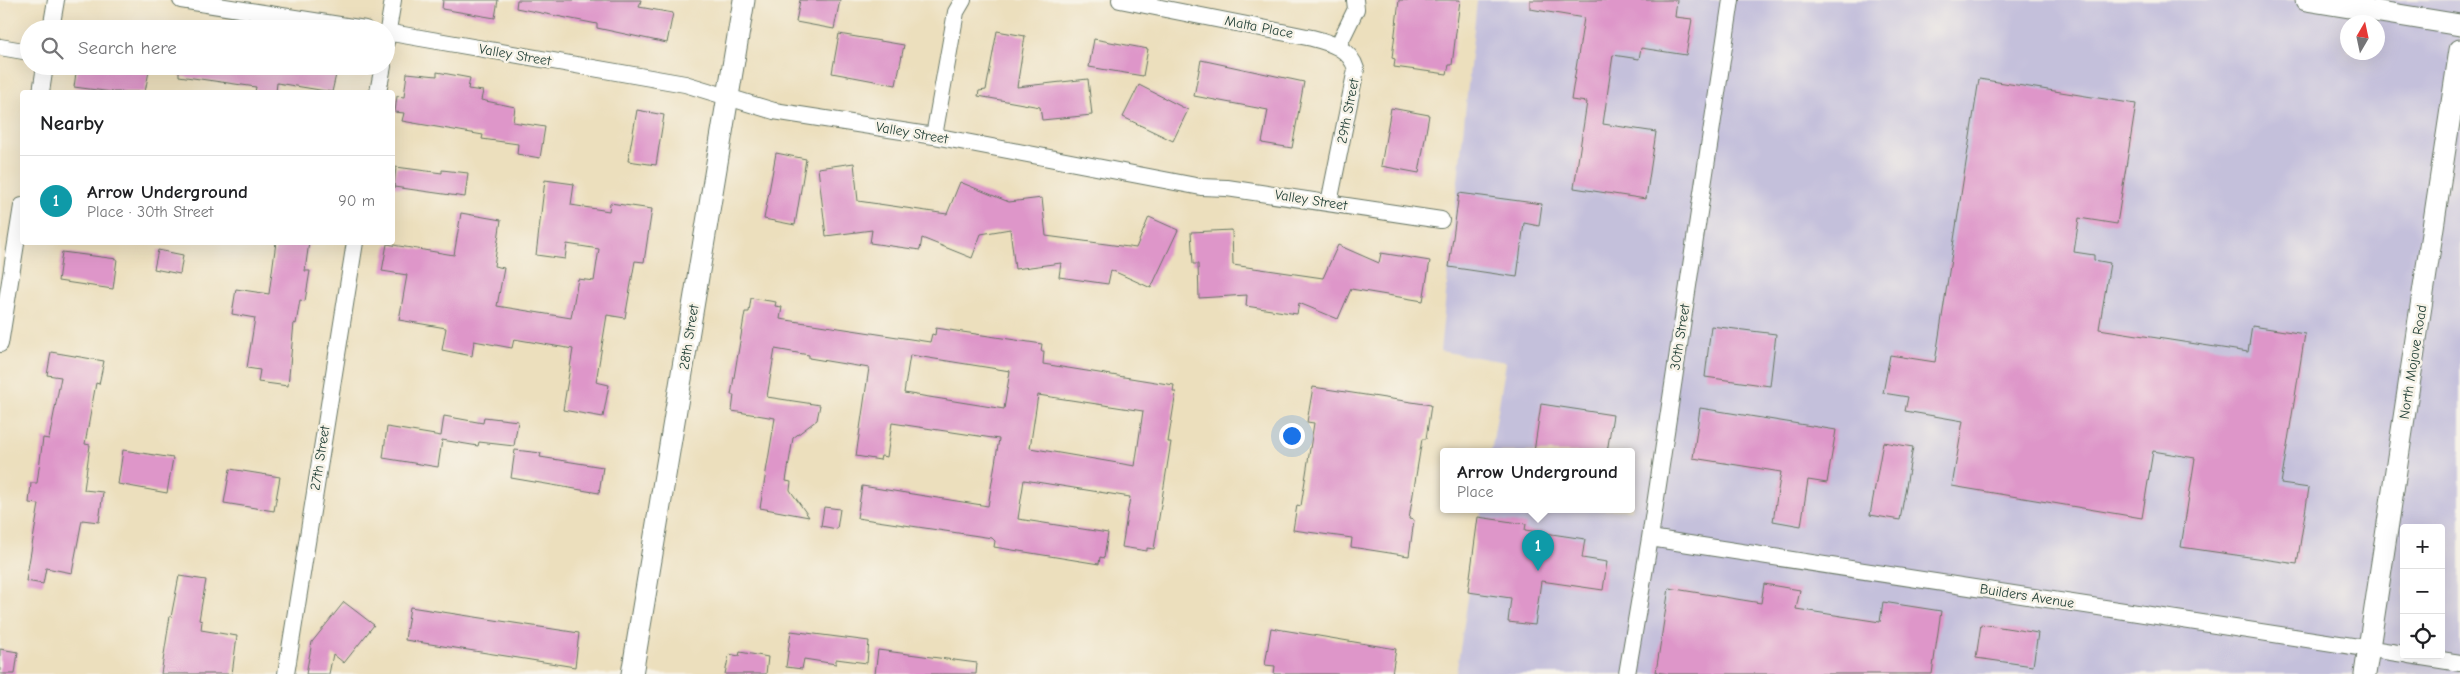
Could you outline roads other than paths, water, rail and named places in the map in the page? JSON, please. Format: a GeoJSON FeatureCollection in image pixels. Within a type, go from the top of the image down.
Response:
{"type":"FeatureCollection","features":[{"type":"Feature","properties":{"kind":"street"},"geometry":{"type":"LineString","coordinates":[[53,20],[56,0]]}},
{"type":"Feature","properties":{"kind":"street"},"geometry":{"type":"LineString","coordinates":[[181,0],[308,20]]}},
{"type":"Feature","properties":{"kind":"street"},"geometry":{"type":"LineString","coordinates":[[390,20],[393,0]]}},
{"type":"Feature","properties":{"kind":"street","name":"28th Street"},"geometry":{"type":"LineString","coordinates":[[632,674],[744,0]]}},
{"type":"Feature","properties":{"kind":"street"},"geometry":{"type":"LineString","coordinates":[[934,136],[956,12],[963,0]]}},
{"type":"Feature","properties":{"kind":"street","name":"Malta Place"},"geometry":{"type":"LineString","coordinates":[[1120,0],[1312,38],[1338,46]]}},
{"type":"Feature","properties":{"kind":"street"},"geometry":{"type":"LineString","coordinates":[[1338,46],[1356,9],[1355,0]]}},
{"type":"Feature","properties":{"kind":"street","name":"30th Street"},"geometry":{"type":"LineString","coordinates":[[1627,674],[1650,538],[1731,0]]}},
{"type":"Feature","properties":{"kind":"street"},"geometry":{"type":"LineString","coordinates":[[2306,0],[2460,25]]}},
{"type":"Feature","properties":{"kind":"street","name":"Valley Street"},"geometry":{"type":"LineString","coordinates":[[395,37],[685,84],[774,110],[934,136],[1200,187],[1227,188],[1441,220]]}},
{"type":"Feature","properties":{"kind":"street","name":"29th Street"},"geometry":{"type":"LineString","coordinates":[[1329,203],[1356,69],[1353,60],[1338,46]]}},
{"type":"Feature","properties":{"kind":"street"},"geometry":{"type":"LineString","coordinates":[[0,47],[20,50]]}},
{"type":"Feature","properties":{"kind":"street","name":"North Mojave Road"},"geometry":{"type":"LineString","coordinates":[[2366,674],[2460,50]]}},
{"type":"Feature","properties":{"kind":"street"},"geometry":{"type":"LineString","coordinates":[[41,90],[44,75]]}},
{"type":"Feature","properties":{"kind":"street"},"geometry":{"type":"LineString","coordinates":[[378,90],[381,75]]}},
{"type":"Feature","properties":{"kind":"street"},"geometry":{"type":"LineString","coordinates":[[0,344],[20,219]]}},
{"type":"Feature","properties":{"kind":"street","name":"27th Street"},"geometry":{"type":"LineString","coordinates":[[286,674],[355,245]]}},
{"type":"Feature","properties":{"kind":"street","name":"Builders Avenue"},"geometry":{"type":"LineString","coordinates":[[1650,538],[2400,653]]}},
{"type":"Feature","properties":{"kind":"street"},"geometry":{"type":"LineString","coordinates":[[2434,659],[2460,663]]}},
{"type":"Feature","properties":{"kind":"place","name":"Arrow Underground"},"geometry":{"type":"Point","coordinates":[1538,571]}}]}
